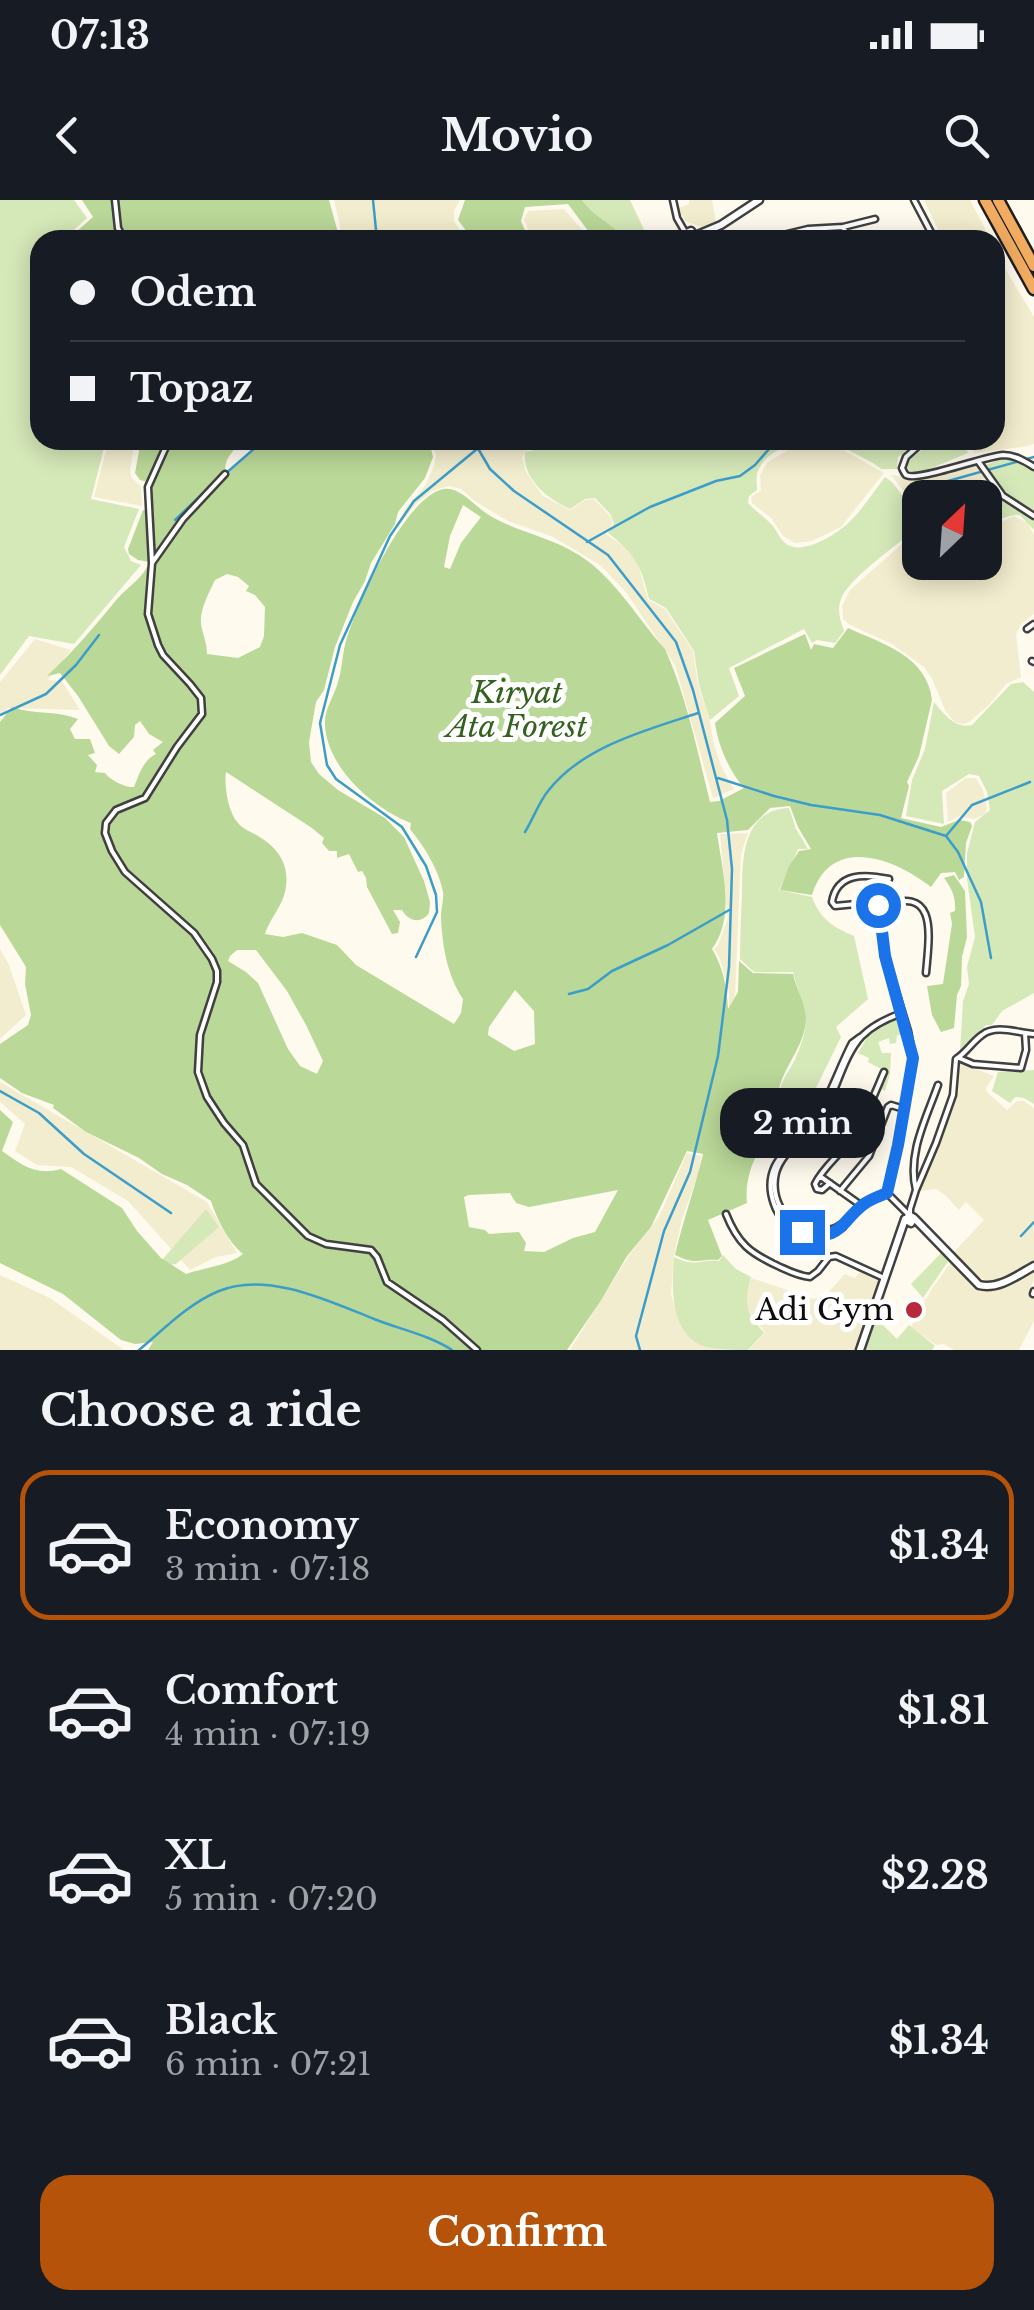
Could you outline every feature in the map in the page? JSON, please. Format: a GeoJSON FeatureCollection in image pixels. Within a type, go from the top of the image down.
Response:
{"type":"FeatureCollection","features":[{"type":"Feature","properties":{"kind":"highway"},"geometry":{"type":"LineString","coordinates":[[985,200],[1002,230]]}},
{"type":"Feature","properties":{"kind":"highway"},"geometry":{"type":"LineString","coordinates":[[998,200],[1034,266]]}},
{"type":"Feature","properties":{"kind":"highway"},"geometry":{"type":"LineString","coordinates":[[1005,236],[1034,289]]}},
{"type":"Feature","properties":{"kind":"street"},"geometry":{"type":"LineString","coordinates":[[115,200],[119,230]]}},
{"type":"Feature","properties":{"kind":"street"},"geometry":{"type":"LineString","coordinates":[[672,200],[683,230]]}},
{"type":"Feature","properties":{"kind":"street"},"geometry":{"type":"LineString","coordinates":[[914,200],[930,230]]}},
{"type":"Feature","properties":{"kind":"street"},"geometry":{"type":"LineString","coordinates":[[713,230],[755,201]]}},
{"type":"Feature","properties":{"kind":"street"},"geometry":{"type":"LineString","coordinates":[[804,230],[875,219]]}},
{"type":"Feature","properties":{"kind":"street"},"geometry":{"type":"LineString","coordinates":[[164,450],[148,487],[150,625],[163,654],[201,698],[202,714],[145,798],[116,810],[106,823],[105,833],[125,872],[194,933],[212,958],[217,982],[197,1057],[202,1088],[224,1124],[243,1145],[256,1184],[308,1236],[326,1244],[371,1250],[388,1282],[443,1320],[477,1350]]}},
{"type":"Feature","properties":{"kind":"street"},"geometry":{"type":"LineString","coordinates":[[915,450],[903,461],[902,468],[911,477],[1004,455],[1034,467]]}},
{"type":"Feature","properties":{"kind":"street"},"geometry":{"type":"LineString","coordinates":[[978,460],[1003,496],[1034,516]]}},
{"type":"Feature","properties":{"kind":"street"},"geometry":{"type":"LineString","coordinates":[[152,563],[183,520],[225,474]]}},
{"type":"Feature","properties":{"kind":"street"},"geometry":{"type":"LineString","coordinates":[[1027,629],[1034,624]]}},
{"type":"Feature","properties":{"kind":"street"},"geometry":{"type":"LineString","coordinates":[[889,879],[856,876],[840,884],[832,902],[836,906],[856,904],[874,908],[908,901],[919,905],[926,912],[929,929],[926,973]]}},
{"type":"Feature","properties":{"kind":"street"},"geometry":{"type":"LineString","coordinates":[[882,907],[885,956],[913,1058],[887,1193]]}},
{"type":"Feature","properties":{"kind":"street"},"geometry":{"type":"LineString","coordinates":[[874,908],[880,915]]}},
{"type":"Feature","properties":{"kind":"street"},"geometry":{"type":"LineString","coordinates":[[887,1193],[826,1231],[809,1230],[789,1220],[779,1206],[775,1182],[782,1159],[822,1116],[856,1045],[886,1019],[902,1013]]}},
{"type":"Feature","properties":{"kind":"street"},"geometry":{"type":"LineString","coordinates":[[860,1350],[916,1190],[946,1118],[956,1060],[984,1033],[998,1030],[1034,1034]]}},
{"type":"Feature","properties":{"kind":"street"},"geometry":{"type":"LineString","coordinates":[[959,1058],[973,1064],[1021,1068],[1025,1034]]}},
{"type":"Feature","properties":{"kind":"street"},"geometry":{"type":"LineString","coordinates":[[830,1183],[824,1190],[815,1184],[860,1125],[884,1072]]}},
{"type":"Feature","properties":{"kind":"street"},"geometry":{"type":"LineString","coordinates":[[916,1190],[914,1154],[938,1085]]}},
{"type":"Feature","properties":{"kind":"street"},"geometry":{"type":"LineString","coordinates":[[840,1191],[870,1156],[888,1107],[905,1110]]}},
{"type":"Feature","properties":{"kind":"street"},"geometry":{"type":"LineString","coordinates":[[819,1176],[862,1206]]}},
{"type":"Feature","properties":{"kind":"street"},"geometry":{"type":"LineString","coordinates":[[887,1193],[909,1219],[983,1286],[997,1285],[1034,1266]]}},
{"type":"Feature","properties":{"kind":"street"},"geometry":{"type":"LineString","coordinates":[[726,1214],[748,1250],[798,1275],[810,1277],[829,1257],[836,1256],[884,1278]]}},
{"type":"Feature","properties":{"kind":"shaded area"},"geometry":{"type":"Polygon","coordinates":[[[334,200],[460,200],[454,211],[460,230],[341,230],[334,200]]]}},
{"type":"Feature","properties":{"kind":"shaded area"},"geometry":{"type":"Polygon","coordinates":[[[689,200],[712,200],[716,223],[702,227],[685,221],[678,208],[689,204],[689,200]]]}},
{"type":"Feature","properties":{"kind":"shaded area"},"geometry":{"type":"Polygon","coordinates":[[[924,200],[970,200],[986,230],[938,230],[924,200]]]}},
{"type":"Feature","properties":{"kind":"shaded area"},"geometry":{"type":"Polygon","coordinates":[[[564,209],[582,230],[528,230],[524,220],[528,211],[564,209]]]}},
{"type":"Feature","properties":{"kind":"shaded area"},"geometry":{"type":"Polygon","coordinates":[[[1005,269],[1034,317],[1034,444],[1005,449],[1005,269]]]}},
{"type":"Feature","properties":{"kind":"shaded area"},"geometry":{"type":"Polygon","coordinates":[[[106,450],[133,450],[131,477],[141,486],[142,506],[94,497],[106,450]]]}},
{"type":"Feature","properties":{"kind":"shaded area"},"geometry":{"type":"Polygon","coordinates":[[[434,450],[529,450],[522,458],[526,472],[543,496],[570,510],[594,499],[610,516],[613,523],[606,534],[637,561],[648,600],[665,609],[693,651],[713,740],[734,789],[713,798],[675,665],[625,591],[600,565],[553,537],[508,521],[461,489],[449,486],[432,491],[401,523],[404,510],[425,486],[434,450]]]}},
{"type":"Feature","properties":{"kind":"shaded area"},"geometry":{"type":"Polygon","coordinates":[[[788,450],[843,450],[884,473],[841,527],[812,541],[795,543],[783,536],[772,519],[752,503],[751,497],[761,490],[760,475],[768,462],[788,450]]]}},
{"type":"Feature","properties":{"kind":"shaded area"},"geometry":{"type":"Polygon","coordinates":[[[973,462],[986,477],[902,480],[902,489],[891,475],[918,476],[973,462]]]}},
{"type":"Feature","properties":{"kind":"shaded area"},"geometry":{"type":"Polygon","coordinates":[[[1014,516],[1028,523],[1034,535],[1034,614],[1016,634],[1021,677],[1006,684],[989,705],[963,724],[946,712],[924,667],[892,644],[850,625],[843,619],[842,606],[850,590],[902,544],[902,580],[1002,580],[1002,521],[1014,516]]]}},
{"type":"Feature","properties":{"kind":"shaded area"},"geometry":{"type":"Polygon","coordinates":[[[35,639],[71,650],[48,680],[62,681],[80,710],[8,708],[0,716],[0,682],[35,639]]]}},
{"type":"Feature","properties":{"kind":"shaded area"},"geometry":{"type":"Polygon","coordinates":[[[966,778],[976,778],[987,809],[974,819],[959,816],[948,822],[946,793],[966,778]]]}},
{"type":"Feature","properties":{"kind":"shaded area"},"geometry":{"type":"Polygon","coordinates":[[[748,833],[741,854],[735,996],[729,1008],[729,992],[714,949],[728,918],[720,834],[748,833]]]}},
{"type":"Feature","properties":{"kind":"shaded area"},"geometry":{"type":"Polygon","coordinates":[[[0,949],[26,1015],[0,1039],[0,949]]]}},
{"type":"Feature","properties":{"kind":"shaded area"},"geometry":{"type":"Polygon","coordinates":[[[958,1062],[994,1076],[987,1092],[1007,1110],[1017,1101],[1034,1108],[1034,1259],[990,1282],[975,1275],[954,1252],[984,1220],[966,1202],[959,1210],[936,1189],[919,1191],[953,1105],[958,1062]]]}},
{"type":"Feature","properties":{"kind":"shaded area"},"geometry":{"type":"Polygon","coordinates":[[[0,1082],[207,1202],[237,1253],[216,1257],[190,1270],[128,1201],[71,1167],[37,1165],[15,1151],[25,1124],[0,1102],[0,1082]]]}},
{"type":"Feature","properties":{"kind":"shaded area"},"geometry":{"type":"Polygon","coordinates":[[[687,1153],[701,1156],[674,1256],[671,1295],[681,1326],[689,1336],[700,1345],[723,1350],[570,1350],[631,1252],[659,1217],[687,1153]]]}},
{"type":"Feature","properties":{"kind":"shaded area"},"geometry":{"type":"Polygon","coordinates":[[[952,1261],[978,1285],[993,1288],[1034,1269],[1028,1295],[1034,1298],[1034,1321],[1019,1350],[954,1350],[944,1344],[936,1345],[911,1327],[952,1261]]]}},
{"type":"Feature","properties":{"kind":"shaded area"},"geometry":{"type":"Polygon","coordinates":[[[862,1269],[879,1278],[856,1350],[749,1350],[765,1333],[747,1308],[745,1300],[751,1278],[814,1299],[826,1295],[845,1274],[855,1278],[862,1269]]]}},
{"type":"Feature","properties":{"kind":"shaded area"},"geometry":{"type":"Polygon","coordinates":[[[0,1275],[50,1298],[124,1350],[0,1350],[0,1275]]]}},
{"type":"Feature","properties":{"kind":"green space"},"geometry":{"type":"Polygon","coordinates":[[[0,200],[74,200],[87,218],[74,230],[30,230],[30,450],[103,450],[91,499],[139,509],[124,547],[131,561],[141,565],[74,644],[29,636],[0,675],[0,200]]]}},
{"type":"Feature","properties":{"kind":"green space"},"geometry":{"type":"Polygon","coordinates":[[[82,200],[329,200],[337,230],[78,230],[93,217],[82,200]]]}},
{"type":"Feature","properties":{"kind":"green space"},"geometry":{"type":"Polygon","coordinates":[[[465,200],[582,200],[617,230],[588,230],[568,204],[525,207],[521,221],[525,230],[466,230],[458,220],[465,200]]]}},
{"type":"Feature","properties":{"kind":"green space"},"geometry":{"type":"Polygon","coordinates":[[[582,200],[630,200],[644,230],[617,230],[582,200]]]}},
{"type":"Feature","properties":{"kind":"green space","name":"Kiryat Ata Forest"},"geometry":{"type":"Polygon","coordinates":[[[139,450],[234,450],[227,460],[226,475],[255,450],[431,450],[433,457],[425,478],[398,512],[353,602],[335,647],[324,690],[316,702],[309,742],[311,762],[319,774],[385,818],[404,837],[424,881],[429,913],[415,920],[402,910],[393,910],[400,922],[398,933],[392,934],[366,878],[362,871],[358,872],[349,854],[337,858],[337,851],[329,851],[322,843],[324,838],[312,828],[226,772],[226,784],[235,818],[271,845],[286,870],[285,893],[265,934],[283,937],[302,933],[337,945],[356,965],[454,1024],[463,999],[444,949],[443,892],[438,875],[410,829],[411,823],[382,808],[343,771],[328,741],[325,725],[345,645],[370,582],[398,532],[429,496],[444,489],[456,491],[500,521],[579,555],[615,587],[665,649],[685,705],[710,802],[744,788],[725,757],[715,723],[745,696],[734,668],[805,634],[811,650],[814,644],[833,648],[848,628],[889,646],[922,672],[932,700],[919,756],[907,782],[901,818],[941,827],[959,820],[970,822],[964,877],[959,880],[955,872],[941,873],[931,887],[882,861],[848,858],[833,864],[821,876],[812,895],[780,890],[799,851],[811,849],[790,806],[770,808],[748,830],[717,833],[725,908],[724,923],[712,949],[724,978],[728,1009],[738,992],[739,961],[753,973],[793,974],[806,1019],[780,1085],[775,1132],[751,1168],[747,1203],[708,1220],[722,1256],[718,1260],[693,1261],[675,1255],[703,1154],[687,1151],[651,1227],[627,1256],[567,1350],[148,1350],[153,1342],[135,1344],[121,1340],[63,1294],[0,1263],[0,1110],[13,1122],[2,1151],[36,1170],[61,1169],[122,1208],[161,1258],[186,1274],[224,1264],[243,1254],[224,1230],[211,1201],[86,1132],[54,1105],[22,1093],[0,1078],[0,1044],[28,1025],[31,1015],[26,967],[0,925],[0,722],[12,707],[78,719],[70,729],[75,739],[90,739],[95,753],[88,755],[97,765],[95,772],[105,773],[130,787],[134,787],[145,764],[156,754],[153,750],[163,742],[149,734],[140,721],[135,725],[134,737],[119,754],[109,746],[60,673],[47,676],[147,567],[149,562],[138,560],[128,549],[146,510],[147,482],[135,473],[139,450]],[[463,505],[450,536],[444,567],[450,569],[461,543],[481,517],[463,505]],[[227,574],[215,580],[204,604],[201,623],[207,654],[238,658],[260,647],[265,607],[246,591],[249,586],[227,574]],[[237,950],[228,961],[258,983],[288,1049],[300,1066],[317,1074],[323,1061],[287,991],[256,950],[237,950]],[[515,990],[489,1027],[488,1035],[514,1051],[535,1044],[534,1011],[515,990]],[[618,1190],[529,1207],[516,1203],[510,1193],[464,1197],[469,1227],[489,1234],[519,1232],[526,1243],[524,1251],[544,1252],[595,1232],[618,1190]]]}},
{"type":"Feature","properties":{"kind":"green space"},"geometry":{"type":"Polygon","coordinates":[[[534,450],[779,450],[761,465],[757,490],[749,496],[748,503],[783,541],[799,548],[829,537],[856,515],[885,477],[902,495],[902,540],[846,590],[839,607],[844,631],[835,643],[812,643],[804,629],[729,668],[739,696],[710,720],[694,651],[666,608],[649,599],[631,554],[608,533],[614,524],[611,515],[595,498],[585,499],[570,509],[553,500],[532,479],[525,452],[534,450]]]}},
{"type":"Feature","properties":{"kind":"green space"},"geometry":{"type":"Polygon","coordinates":[[[848,450],[907,450],[898,457],[897,469],[881,469],[848,450]]]}},
{"type":"Feature","properties":{"kind":"green space"},"geometry":{"type":"Polygon","coordinates":[[[922,450],[968,453],[922,472],[910,471],[905,466],[922,450]]]}},
{"type":"Feature","properties":{"kind":"green space"},"geometry":{"type":"Polygon","coordinates":[[[1004,458],[1034,468],[1034,510],[1005,493],[1002,480],[996,480],[986,465],[1004,458]]]}},
{"type":"Feature","properties":{"kind":"green space"},"geometry":{"type":"Polygon","coordinates":[[[1002,499],[1034,520],[1034,530],[1020,515],[1002,519],[1002,499]]]}},
{"type":"Feature","properties":{"kind":"green space"},"geometry":{"type":"Polygon","coordinates":[[[1023,682],[1034,692],[1034,993],[1002,1011],[992,1025],[986,1025],[960,1052],[963,1001],[969,984],[967,967],[975,937],[967,853],[975,822],[990,810],[987,792],[979,776],[969,774],[942,791],[944,824],[906,816],[912,780],[925,749],[934,702],[955,723],[972,725],[1011,684],[1023,682]]]}},
{"type":"Feature","properties":{"kind":"green space"},"geometry":{"type":"Polygon","coordinates":[[[789,808],[808,849],[798,849],[779,890],[812,897],[828,921],[854,936],[868,999],[836,1027],[841,1037],[811,1098],[779,1137],[775,1134],[782,1082],[805,1032],[805,1014],[793,972],[754,972],[740,959],[740,935],[748,839],[762,818],[789,808]]]}},
{"type":"Feature","properties":{"kind":"green space"},"geometry":{"type":"Polygon","coordinates":[[[954,875],[965,891],[967,937],[954,1028],[941,1032],[932,1015],[927,986],[943,984],[952,924],[950,913],[955,911],[953,893],[944,878],[954,875]]]}},
{"type":"Feature","properties":{"kind":"green space"},"geometry":{"type":"Polygon","coordinates":[[[899,1017],[905,1035],[897,1035],[896,1043],[890,1044],[889,1038],[878,1042],[882,1053],[891,1053],[885,1091],[879,1087],[885,1071],[858,1053],[868,1036],[899,1017]]]}},
{"type":"Feature","properties":{"kind":"green space"},"geometry":{"type":"Polygon","coordinates":[[[1034,1070],[1034,1104],[1015,1097],[1010,1103],[992,1091],[998,1072],[1034,1070]]]}},
{"type":"Feature","properties":{"kind":"green space"},"geometry":{"type":"Polygon","coordinates":[[[206,1209],[219,1227],[176,1264],[168,1265],[162,1260],[206,1209]]]}},
{"type":"Feature","properties":{"kind":"green space"},"geometry":{"type":"Polygon","coordinates":[[[942,1252],[949,1260],[923,1298],[911,1284],[942,1252]]]}},
{"type":"Feature","properties":{"kind":"green space"},"geometry":{"type":"Polygon","coordinates":[[[723,1255],[751,1277],[748,1308],[764,1333],[748,1350],[700,1345],[683,1328],[675,1306],[674,1257],[693,1263],[719,1261],[723,1255]]]}},
{"type":"Feature","properties":{"kind":"green space"},"geometry":{"type":"Polygon","coordinates":[[[876,1318],[897,1339],[909,1325],[935,1346],[932,1350],[864,1350],[876,1318]]]}},
{"type":"Feature","properties":{"kind":"waterway"},"geometry":{"type":"LineString","coordinates":[[373,200],[376,230]]}},
{"type":"Feature","properties":{"kind":"waterway"},"geometry":{"type":"LineString","coordinates":[[224,475],[253,450]]}},
{"type":"Feature","properties":{"kind":"waterway"},"geometry":{"type":"LineString","coordinates":[[416,957],[437,912],[426,866],[402,827],[336,779],[327,765],[320,723],[340,645],[390,536],[414,501],[476,450]]}},
{"type":"Feature","properties":{"kind":"waterway"},"geometry":{"type":"LineString","coordinates":[[479,450],[490,469],[514,491],[608,555],[676,642],[693,690],[727,820],[732,869],[729,967],[718,1056],[690,1172],[664,1231],[636,1336],[640,1350]]}},
{"type":"Feature","properties":{"kind":"waterway"},"geometry":{"type":"LineString","coordinates":[[587,542],[650,507],[716,481],[740,476],[768,450]]}},
{"type":"Feature","properties":{"kind":"waterway"},"geometry":{"type":"LineString","coordinates":[[952,480],[1034,457]]}},
{"type":"Feature","properties":{"kind":"waterway"},"geometry":{"type":"LineString","coordinates":[[175,520],[217,480]]}},
{"type":"Feature","properties":{"kind":"waterway"},"geometry":{"type":"LineString","coordinates":[[0,715],[46,694],[99,635]]}},
{"type":"Feature","properties":{"kind":"waterway"},"geometry":{"type":"LineString","coordinates":[[525,832],[548,791],[579,762],[617,742],[698,713]]}},
{"type":"Feature","properties":{"kind":"waterway"},"geometry":{"type":"LineString","coordinates":[[718,778],[811,805],[880,815],[946,836],[958,852],[981,902],[991,958]]}},
{"type":"Feature","properties":{"kind":"waterway"},"geometry":{"type":"LineString","coordinates":[[946,836],[972,805],[1030,782]]}},
{"type":"Feature","properties":{"kind":"waterway"},"geometry":{"type":"LineString","coordinates":[[569,994],[588,989],[612,971],[731,909]]}},
{"type":"Feature","properties":{"kind":"waterway"},"geometry":{"type":"LineString","coordinates":[[0,1091],[39,1113],[84,1154],[171,1213]]}},
{"type":"Feature","properties":{"kind":"waterway"},"geometry":{"type":"LineString","coordinates":[[1021,1236],[1034,1222]]}},
{"type":"Feature","properties":{"kind":"waterway"},"geometry":{"type":"LineString","coordinates":[[139,1350],[197,1302],[219,1291],[257,1284],[318,1297],[452,1350]]}},
{"type":"Feature","properties":{"kind":"place","name":"Adi Gym"},"geometry":{"type":"Point","coordinates":[914,1310]}},
{"type":"Feature","properties":{"kind":"route"},"geometry":{"type":"LineString","coordinates":[[802,1232],[827,1235],[838,1231],[864,1204],[887,1193],[896,1159],[913,1058],[885,956],[880,930],[883,910],[878,905]]}}]}
